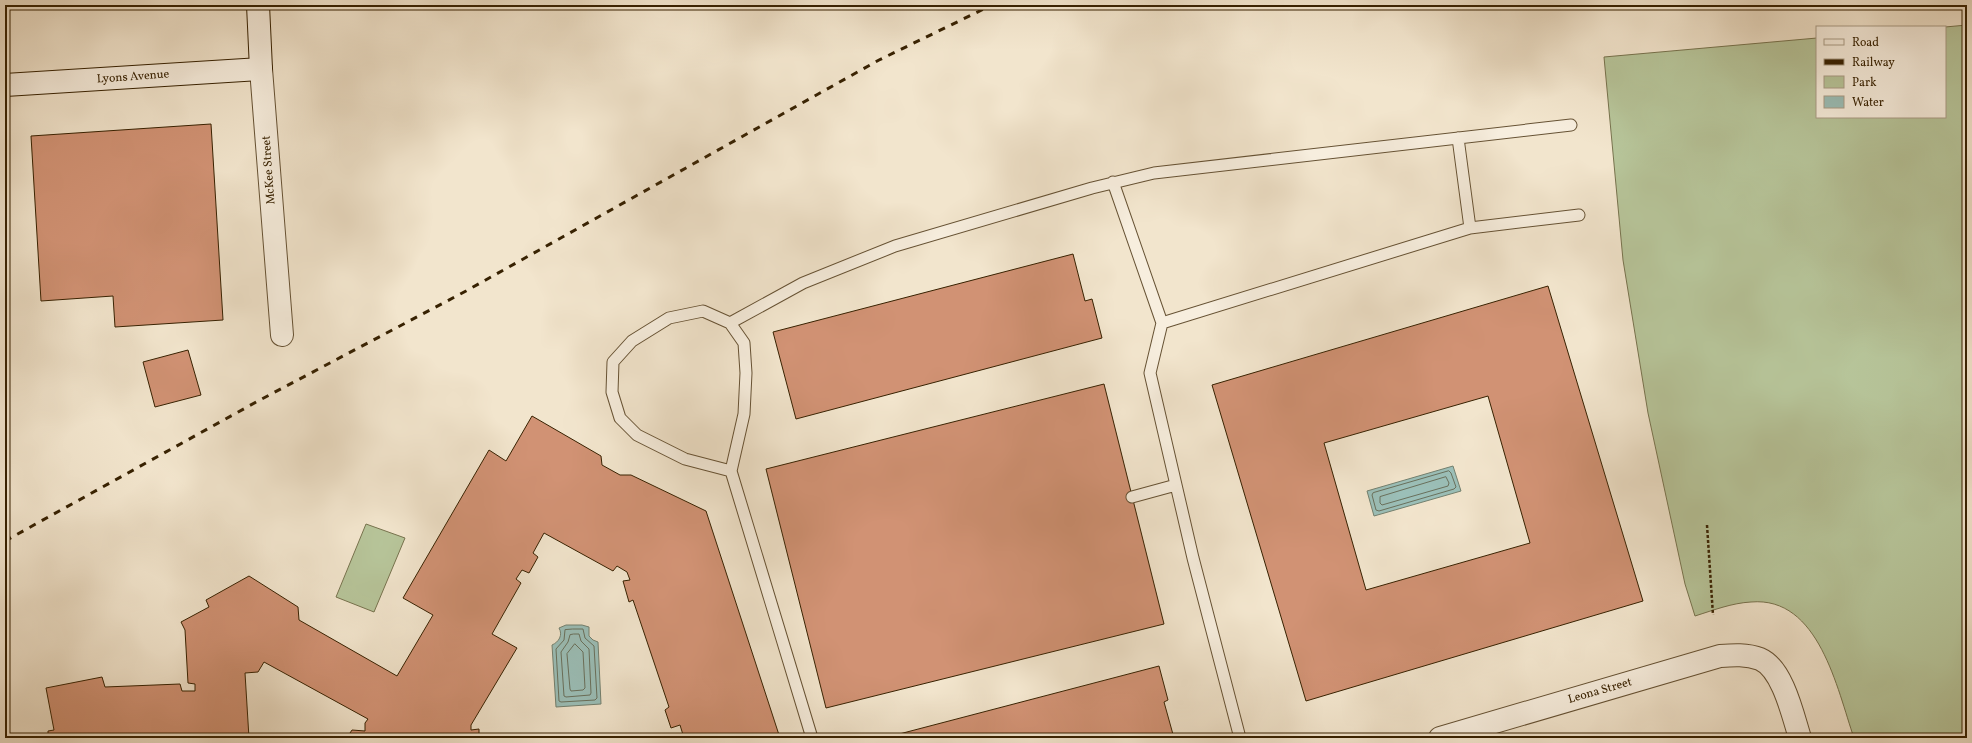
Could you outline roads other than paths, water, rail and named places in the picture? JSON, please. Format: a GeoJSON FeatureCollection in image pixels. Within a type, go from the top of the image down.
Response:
{"type":"FeatureCollection","features":[{"type":"Feature","properties":{"kind":"street","name":"McKee Street"},"geometry":{"type":"LineString","coordinates":[[258,5],[261,69],[282,335]]}},
{"type":"Feature","properties":{"kind":"street","name":"Lyons Avenue"},"geometry":{"type":"LineString","coordinates":[[5,85],[261,69]]}},
{"type":"Feature","properties":{"kind":"street","name":"Leona Street"},"geometry":{"type":"LineString","coordinates":[[1440,738],[1720,656],[1742,655],[1761,660],[1773,671],[1783,688],[1800,738]]}},
{"type":"Feature","properties":{"kind":"lane"},"geometry":{"type":"LineString","coordinates":[[730,323],[803,283],[895,246],[1112,182],[1154,173],[1571,126]]}},
{"type":"Feature","properties":{"kind":"lane"},"geometry":{"type":"LineString","coordinates":[[1458,138],[1470,228]]}},
{"type":"Feature","properties":{"kind":"lane"},"geometry":{"type":"LineString","coordinates":[[1112,182],[1162,323],[1150,373],[1193,558],[1240,738]]}},
{"type":"Feature","properties":{"kind":"lane"},"geometry":{"type":"LineString","coordinates":[[1162,323],[1470,228],[1579,215]]}},
{"type":"Feature","properties":{"kind":"lane"},"geometry":{"type":"LineString","coordinates":[[731,471],[685,459],[637,435],[620,418],[612,392],[613,362],[632,341],[669,318],[703,311],[730,323],[744,343],[746,372],[744,414],[731,471],[812,738]]}},
{"type":"Feature","properties":{"kind":"lane"},"geometry":{"type":"LineString","coordinates":[[1132,496],[1176,485]]}},
{"type":"Feature","properties":{"kind":"water"},"geometry":{"type":"Polygon","coordinates":[[[1453,466],[1461,491],[1374,516],[1367,491],[1453,466]]]}},
{"type":"Feature","properties":{"kind":"water"},"geometry":{"type":"Polygon","coordinates":[[[566,625],[582,625],[589,627],[589,636],[598,642],[601,704],[556,707],[552,645],[560,638],[561,633],[559,628],[566,625]]]}},
{"type":"Feature","properties":{"kind":"railway"},"geometry":{"type":"LineString","coordinates":[[5,541],[258,401],[466,291],[879,60],[992,5]]}}]}
